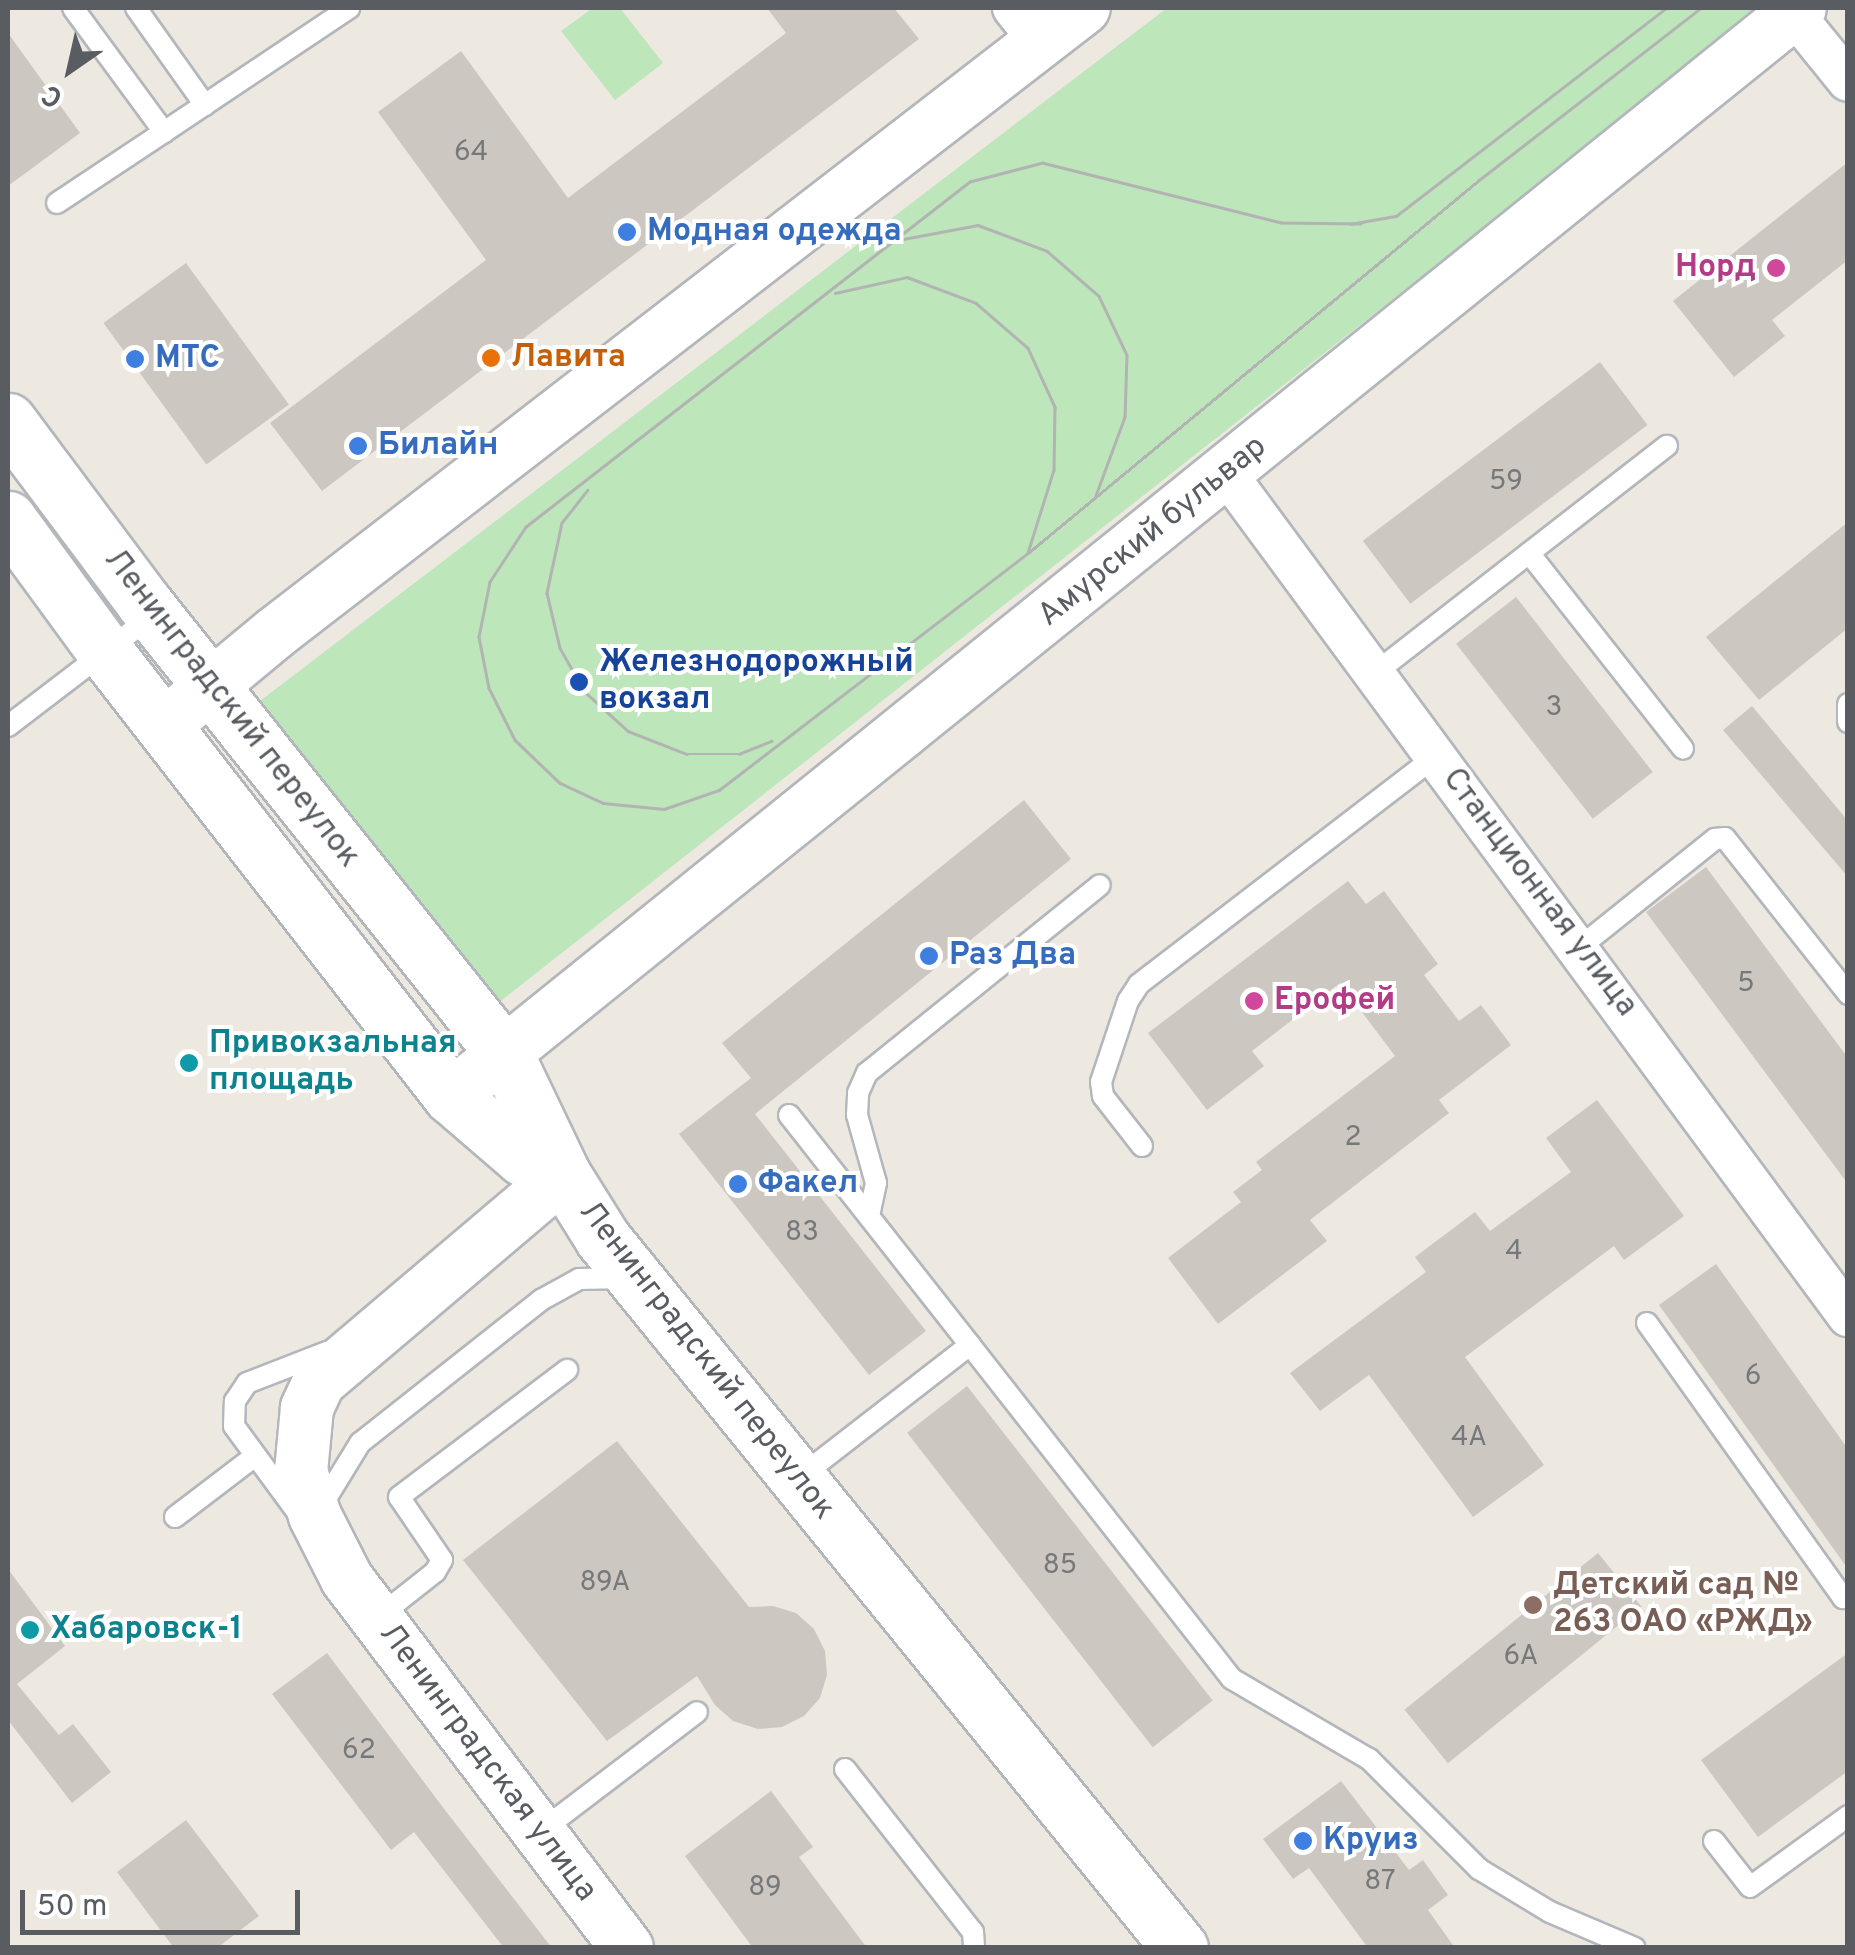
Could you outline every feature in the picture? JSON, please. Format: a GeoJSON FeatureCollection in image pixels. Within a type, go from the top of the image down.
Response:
{"type":"FeatureCollection","features":[{"type":"Feature","properties":{"kind":"main road","name":"Ленинградский переулок"},"geometry":{"type":"LineString","coordinates":[[8,421],[506,1056],[563,1175],[602,1239],[1180,1948]]}},
{"type":"Feature","properties":{"kind":"main road","name":"Ленинградский переулок"},"geometry":{"type":"LineString","coordinates":[[8,519],[104,650],[452,1096],[523,1158],[563,1175]]}},
{"type":"Feature","properties":{"kind":"street"},"geometry":{"type":"LineString","coordinates":[[163,726],[1027,25],[1084,8]]}},
{"type":"Feature","properties":{"kind":"street"},"geometry":{"type":"LineString","coordinates":[[1797,10],[1848,81]]}},
{"type":"Feature","properties":{"kind":"street","name":"Амурский бульвар"},"geometry":{"type":"LineString","coordinates":[[452,1096],[1797,10]]}},
{"type":"Feature","properties":{"kind":"street","name":"Станционная улица"},"geometry":{"type":"LineString","coordinates":[[1226,472],[1580,947],[1848,1316]]}},
{"type":"Feature","properties":{"kind":"street","name":"Ленинградская улица"},"geometry":{"type":"LineString","coordinates":[[563,1175],[319,1382],[308,1408],[301,1471],[315,1516],[362,1598],[627,1948]]}},
{"type":"Feature","properties":{"kind":"lane"},"geometry":{"type":"LineString","coordinates":[[74,8],[164,132]]}},
{"type":"Feature","properties":{"kind":"lane"},"geometry":{"type":"LineString","coordinates":[[136,8],[205,105]]}},
{"type":"Feature","properties":{"kind":"lane"},"geometry":{"type":"LineString","coordinates":[[57,203],[349,8]]}},
{"type":"Feature","properties":{"kind":"lane"},"geometry":{"type":"LineString","coordinates":[[1376,672],[1667,446]]}},
{"type":"Feature","properties":{"kind":"lane"},"geometry":{"type":"LineString","coordinates":[[1529,553],[1683,749]]}},
{"type":"Feature","properties":{"kind":"lane"},"geometry":{"type":"LineString","coordinates":[[8,726],[156,614]]}},
{"type":"Feature","properties":{"kind":"lane"},"geometry":{"type":"LineString","coordinates":[[1848,704],[1848,722]]}},
{"type":"Feature","properties":{"kind":"lane"},"geometry":{"type":"LineString","coordinates":[[1142,1146],[1102,1096],[1101,1082],[1128,1000],[1139,984],[1437,755]]}},
{"type":"Feature","properties":{"kind":"lane"},"geometry":{"type":"LineString","coordinates":[[1580,947],[1715,839],[1725,838],[1848,994]]}},
{"type":"Feature","properties":{"kind":"lane"},"geometry":{"type":"LineString","coordinates":[[869,1216],[876,1183],[856,1115],[858,1093],[867,1073],[1100,886]]}},
{"type":"Feature","properties":{"kind":"lane"},"geometry":{"type":"LineString","coordinates":[[789,1115],[1232,1679],[1369,1759],[1479,1869],[1550,1912],[1635,1948]]}},
{"type":"Feature","properties":{"kind":"lane"},"geometry":{"type":"LineString","coordinates":[[315,1516],[360,1444],[541,1300],[579,1279],[634,1278]]}},
{"type":"Feature","properties":{"kind":"lane"},"geometry":{"type":"LineString","coordinates":[[1648,1323],[1843,1598],[1848,1596]]}},
{"type":"Feature","properties":{"kind":"lane"},"geometry":{"type":"LineString","coordinates":[[374,1334],[247,1383],[235,1401],[234,1426],[362,1598],[436,1572],[442,1560],[398,1497],[567,1370]]}},
{"type":"Feature","properties":{"kind":"lane"},"geometry":{"type":"LineString","coordinates":[[798,1478],[970,1345]]}},
{"type":"Feature","properties":{"kind":"lane"},"geometry":{"type":"LineString","coordinates":[[175,1518],[255,1456]]}},
{"type":"Feature","properties":{"kind":"lane"},"geometry":{"type":"LineString","coordinates":[[540,1832],[697,1712]]}},
{"type":"Feature","properties":{"kind":"lane"},"geometry":{"type":"LineString","coordinates":[[845,1769],[972,1932],[974,1948]]}},
{"type":"Feature","properties":{"kind":"lane"},"geometry":{"type":"LineString","coordinates":[[1714,1841],[1750,1887],[1848,1816]]}},
{"type":"Feature","properties":{"kind":"green space"},"geometry":{"type":"Polygon","coordinates":[[[593,8],[620,8],[663,63],[615,100],[561,31],[593,8]]]}},
{"type":"Feature","properties":{"kind":"green space"},"geometry":{"type":"Polygon","coordinates":[[[1167,8],[1763,8],[497,1004],[260,701],[1167,8]]]}},
{"type":"Feature","properties":{"kind":"building"},"geometry":{"type":"Polygon","coordinates":[[[767,8],[894,8],[919,39],[322,491],[270,423],[486,260],[378,112],[461,51],[568,198],[786,33],[767,8]]]}},
{"type":"Feature","properties":{"kind":"building"},"geometry":{"type":"Polygon","coordinates":[[[8,33],[80,133],[8,186],[8,33]]]}},
{"type":"Feature","properties":{"kind":"building","name":"Норд"},"geometry":{"type":"Polygon","coordinates":[[[1848,162],[1848,260],[1772,320],[1785,336],[1734,377],[1673,301],[1848,162]]]}},
{"type":"Feature","properties":{"kind":"building"},"geometry":{"type":"Polygon","coordinates":[[[186,263],[289,405],[206,465],[103,323],[186,263]]]}},
{"type":"Feature","properties":{"kind":"building"},"geometry":{"type":"Polygon","coordinates":[[[1600,362],[1648,425],[1410,604],[1363,541],[1600,362]]]}},
{"type":"Feature","properties":{"kind":"building"},"geometry":{"type":"Polygon","coordinates":[[[1848,522],[1848,628],[1759,700],[1706,637],[1848,522]]]}},
{"type":"Feature","properties":{"kind":"building"},"geometry":{"type":"Polygon","coordinates":[[[1516,597],[1653,772],[1593,819],[1456,644],[1516,597]]]}},
{"type":"Feature","properties":{"kind":"building"},"geometry":{"type":"Polygon","coordinates":[[[1752,706],[1848,821],[1848,877],[1723,730],[1752,706]]]}},
{"type":"Feature","properties":{"kind":"building"},"geometry":{"type":"Polygon","coordinates":[[[1024,800],[1071,859],[755,1114],[926,1331],[869,1375],[679,1134],[751,1078],[722,1043],[1024,800]]]}},
{"type":"Feature","properties":{"kind":"building"},"geometry":{"type":"Polygon","coordinates":[[[1706,867],[1848,1058],[1848,1184],[1646,912],[1706,867]]]}},
{"type":"Feature","properties":{"kind":"building"},"geometry":{"type":"Polygon","coordinates":[[[1348,881],[1366,904],[1384,891],[1438,964],[1424,975],[1459,1021],[1481,1005],[1511,1045],[1439,1100],[1449,1113],[1310,1220],[1327,1241],[1218,1324],[1168,1258],[1241,1202],[1233,1192],[1262,1170],[1256,1162],[1395,1056],[1340,983],[1252,1051],[1264,1066],[1207,1110],[1148,1033],[1348,881]]]}},
{"type":"Feature","properties":{"kind":"building"},"geometry":{"type":"Polygon","coordinates":[[[1597,1100],[1684,1216],[1624,1260],[1614,1246],[1465,1357],[1544,1465],[1473,1517],[1369,1375],[1320,1411],[1290,1373],[1426,1272],[1415,1257],[1475,1212],[1490,1231],[1571,1172],[1546,1138],[1597,1100]]]}},
{"type":"Feature","properties":{"kind":"building"},"geometry":{"type":"Polygon","coordinates":[[[1716,1264],[1848,1449],[1848,1569],[1659,1305],[1716,1264]]]}},
{"type":"Feature","properties":{"kind":"building"},"geometry":{"type":"Polygon","coordinates":[[[967,1386],[1213,1700],[1153,1747],[907,1433],[967,1386]]]}},
{"type":"Feature","properties":{"kind":"building"},"geometry":{"type":"Polygon","coordinates":[[[617,1441],[749,1607],[773,1606],[796,1613],[814,1629],[825,1651],[827,1675],[820,1698],[804,1716],[782,1727],[758,1729],[733,1721],[715,1705],[697,1676],[607,1741],[463,1560],[617,1441]]]}},
{"type":"Feature","properties":{"kind":"building"},"geometry":{"type":"Polygon","coordinates":[[[1598,1553],[1641,1607],[1448,1763],[1404,1710],[1598,1553]]]}},
{"type":"Feature","properties":{"kind":"building"},"geometry":{"type":"Polygon","coordinates":[[[8,1569],[65,1646],[17,1684],[59,1735],[73,1724],[111,1772],[72,1803],[8,1720],[8,1569]]]}},
{"type":"Feature","properties":{"kind":"building"},"geometry":{"type":"Polygon","coordinates":[[[327,1653],[552,1948],[504,1948],[414,1832],[391,1850],[272,1694],[327,1653]]]}},
{"type":"Feature","properties":{"kind":"building"},"geometry":{"type":"Polygon","coordinates":[[[1848,1653],[1848,1771],[1758,1837],[1701,1760],[1848,1653]]]}},
{"type":"Feature","properties":{"kind":"building"},"geometry":{"type":"Polygon","coordinates":[[[1341,1781],[1409,1870],[1423,1860],[1448,1895],[1428,1910],[1455,1948],[1368,1948],[1309,1868],[1293,1879],[1263,1839],[1341,1781]]]}},
{"type":"Feature","properties":{"kind":"building"},"geometry":{"type":"Polygon","coordinates":[[[771,1791],[813,1847],[799,1857],[867,1948],[753,1948],[685,1856],[771,1791]]]}},
{"type":"Feature","properties":{"kind":"building"},"geometry":{"type":"Polygon","coordinates":[[[186,1820],[259,1916],[217,1948],[174,1948],[117,1872],[186,1820]]]}},
{"type":"Feature","properties":{"kind":"tram line"},"geometry":{"type":"LineString","coordinates":[[1350,224],[1396,216],[1666,8]]}},
{"type":"Feature","properties":{"kind":"tram line"},"geometry":{"type":"LineString","coordinates":[[1361,224],[1281,223],[1043,163],[970,182],[526,527],[490,582],[479,637],[489,688],[515,740],[560,783],[603,803],[664,809],[719,790],[1028,553],[1479,180],[1701,8]]}},
{"type":"Feature","properties":{"kind":"tram line"},"geometry":{"type":"LineString","coordinates":[[898,240],[978,225],[1047,251],[1099,296],[1127,355],[1125,417],[1096,496]]}},
{"type":"Feature","properties":{"kind":"tram line"},"geometry":{"type":"LineString","coordinates":[[835,293],[907,277],[976,303],[1028,348],[1055,407],[1054,470],[1028,553]]}},
{"type":"Feature","properties":{"kind":"tram line"},"geometry":{"type":"LineString","coordinates":[[588,490],[562,523],[547,593],[560,648],[585,692],[628,731],[687,754],[739,754],[772,741]]}},
{"type":"Feature","properties":{"kind":"place","name":"Модная одежда"},"geometry":{"type":"Point","coordinates":[627,232]}},
{"type":"Feature","properties":{"kind":"place","name":"Норд"},"geometry":{"type":"Point","coordinates":[1776,268]}},
{"type":"Feature","properties":{"kind":"place","name":"Лавита"},"geometry":{"type":"Point","coordinates":[491,358]}},
{"type":"Feature","properties":{"kind":"place","name":"МТС"},"geometry":{"type":"Point","coordinates":[135,359]}},
{"type":"Feature","properties":{"kind":"place","name":"Билайн"},"geometry":{"type":"Point","coordinates":[358,446]}},
{"type":"Feature","properties":{"kind":"place","name":"Железнодорожный вокзал"},"geometry":{"type":"Point","coordinates":[579,682]}},
{"type":"Feature","properties":{"kind":"place","name":"Раз Два"},"geometry":{"type":"Point","coordinates":[929,956]}},
{"type":"Feature","properties":{"kind":"place","name":"Ерофей"},"geometry":{"type":"Point","coordinates":[1254,1001]}},
{"type":"Feature","properties":{"kind":"place","name":"Привокзальная площадь"},"geometry":{"type":"Point","coordinates":[189,1063]}},
{"type":"Feature","properties":{"kind":"place","name":"Факел"},"geometry":{"type":"Point","coordinates":[738,1184]}},
{"type":"Feature","properties":{"kind":"place","name":"Детский сад № 263 ОАО «РЖД»"},"geometry":{"type":"Point","coordinates":[1533,1605]}},
{"type":"Feature","properties":{"kind":"place","name":"Хабаровск-1"},"geometry":{"type":"Point","coordinates":[30,1630]}},
{"type":"Feature","properties":{"kind":"place","name":"Круиз"},"geometry":{"type":"Point","coordinates":[1303,1841]}}]}
